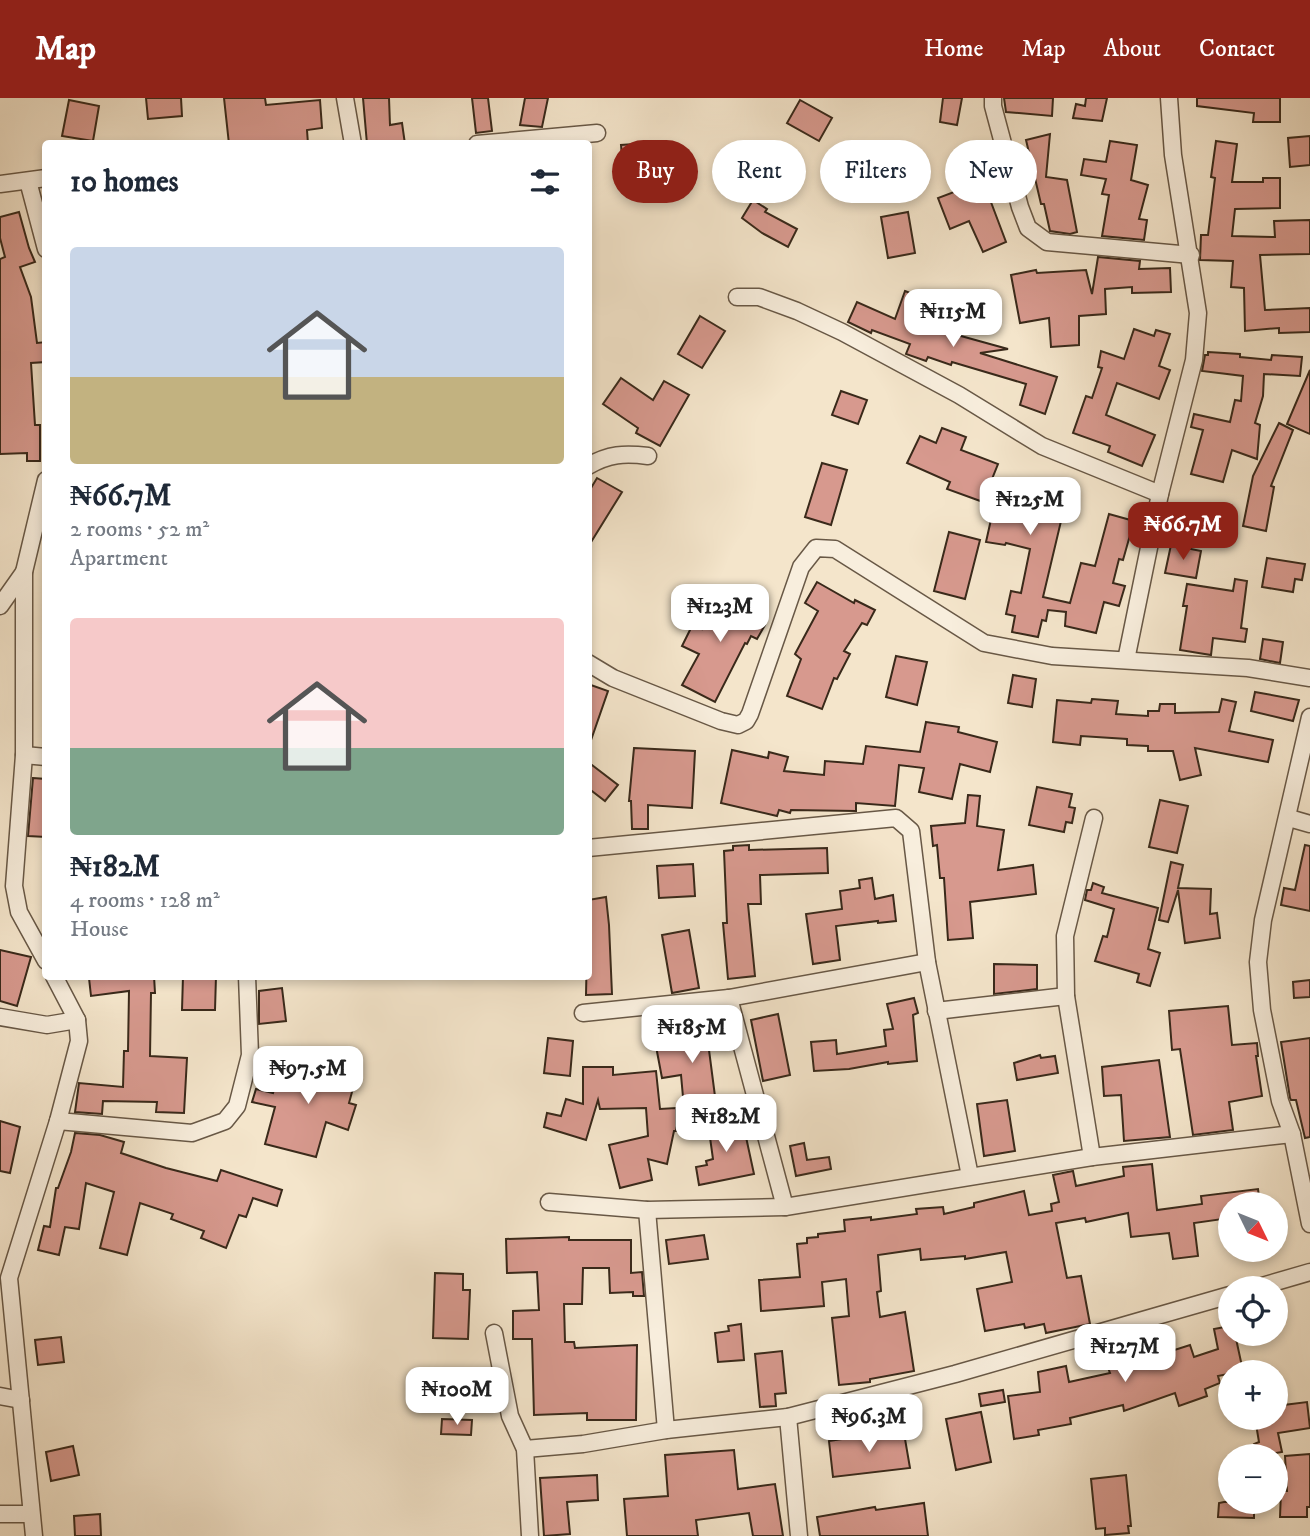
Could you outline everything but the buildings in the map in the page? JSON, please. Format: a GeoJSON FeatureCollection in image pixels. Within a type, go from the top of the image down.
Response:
{"type":"FeatureCollection","features":[{"type":"Feature","properties":{"kind":"street"},"geometry":{"type":"LineString","coordinates":[[345,98],[353,140]]}},
{"type":"Feature","properties":{"kind":"street"},"geometry":{"type":"LineString","coordinates":[[993,98],[1028,229],[1047,242],[1191,255]]}},
{"type":"Feature","properties":{"kind":"street"},"geometry":{"type":"LineString","coordinates":[[1126,660],[1160,494],[1195,360],[1198,313],[1191,255],[1173,155],[1170,98]]}},
{"type":"Feature","properties":{"kind":"street"},"geometry":{"type":"LineString","coordinates":[[521,140],[597,133]]}},
{"type":"Feature","properties":{"kind":"street"},"geometry":{"type":"LineString","coordinates":[[0,184],[42,179]]}},
{"type":"Feature","properties":{"kind":"street"},"geometry":{"type":"LineString","coordinates":[[28,181],[42,234]]}},
{"type":"Feature","properties":{"kind":"street"},"geometry":{"type":"LineString","coordinates":[[737,297],[759,298],[831,327],[959,395],[1042,446],[1160,494]]}},
{"type":"Feature","properties":{"kind":"street"},"geometry":{"type":"LineString","coordinates":[[592,464],[604,457],[624,453],[648,456]]}},
{"type":"Feature","properties":{"kind":"street"},"geometry":{"type":"LineString","coordinates":[[42,497],[24,572],[24,755],[14,886],[19,912],[42,954]]}},
{"type":"Feature","properties":{"kind":"street"},"geometry":{"type":"LineString","coordinates":[[592,665],[613,678],[720,721],[738,725],[746,721],[801,566],[816,548],[835,549],[984,643],[1052,656],[1248,668],[1310,678]]}},
{"type":"Feature","properties":{"kind":"street"},"geometry":{"type":"LineString","coordinates":[[0,606],[24,572]]}},
{"type":"Feature","properties":{"kind":"street"},"geometry":{"type":"LineString","coordinates":[[1310,718],[1289,818],[1263,920],[1258,962],[1262,1010],[1280,1101],[1292,1133],[1310,1224]]}},
{"type":"Feature","properties":{"kind":"street"},"geometry":{"type":"LineString","coordinates":[[24,755],[42,757]]}},
{"type":"Feature","properties":{"kind":"street"},"geometry":{"type":"LineString","coordinates":[[592,848],[896,818],[904,822],[911,831],[927,962],[970,1177]]}},
{"type":"Feature","properties":{"kind":"street"},"geometry":{"type":"LineString","coordinates":[[1092,1157],[1066,996],[1065,936],[1094,818]]}},
{"type":"Feature","properties":{"kind":"street"},"geometry":{"type":"LineString","coordinates":[[1289,818],[1310,824]]}},
{"type":"Feature","properties":{"kind":"street"},"geometry":{"type":"LineString","coordinates":[[583,1013],[729,998],[927,962]]}},
{"type":"Feature","properties":{"kind":"street"},"geometry":{"type":"LineString","coordinates":[[34,1536],[21,1400],[4,1278],[58,1121],[79,1041],[77,1020],[56,980]]}},
{"type":"Feature","properties":{"kind":"street"},"geometry":{"type":"LineString","coordinates":[[58,1121],[192,1133],[225,1121],[237,1106],[250,1055],[247,980]]}},
{"type":"Feature","properties":{"kind":"street"},"geometry":{"type":"LineString","coordinates":[[936,1011],[1066,996]]}},
{"type":"Feature","properties":{"kind":"street"},"geometry":{"type":"LineString","coordinates":[[729,998],[785,1207]]}},
{"type":"Feature","properties":{"kind":"street"},"geometry":{"type":"LineString","coordinates":[[0,1017],[47,1025],[77,1020]]}},
{"type":"Feature","properties":{"kind":"street"},"geometry":{"type":"LineString","coordinates":[[549,1202],[647,1210],[785,1207],[1092,1157],[1292,1133]]}},
{"type":"Feature","properties":{"kind":"street"},"geometry":{"type":"LineString","coordinates":[[647,1210],[666,1430]]}},
{"type":"Feature","properties":{"kind":"street"},"geometry":{"type":"LineString","coordinates":[[1288,1278],[1310,1272]]}},
{"type":"Feature","properties":{"kind":"street"},"geometry":{"type":"LineString","coordinates":[[525,1449],[788,1417],[955,1374],[1218,1298]]}},
{"type":"Feature","properties":{"kind":"street"},"geometry":{"type":"LineString","coordinates":[[494,1333],[510,1416],[525,1449],[530,1536]]}},
{"type":"Feature","properties":{"kind":"street"},"geometry":{"type":"LineString","coordinates":[[0,1396],[21,1400]]}},
{"type":"Feature","properties":{"kind":"street"},"geometry":{"type":"LineString","coordinates":[[788,1417],[799,1536]]}},
{"type":"Feature","properties":{"kind":"street"},"geometry":{"type":"LineString","coordinates":[[0,1514],[31,1514]]}}]}
